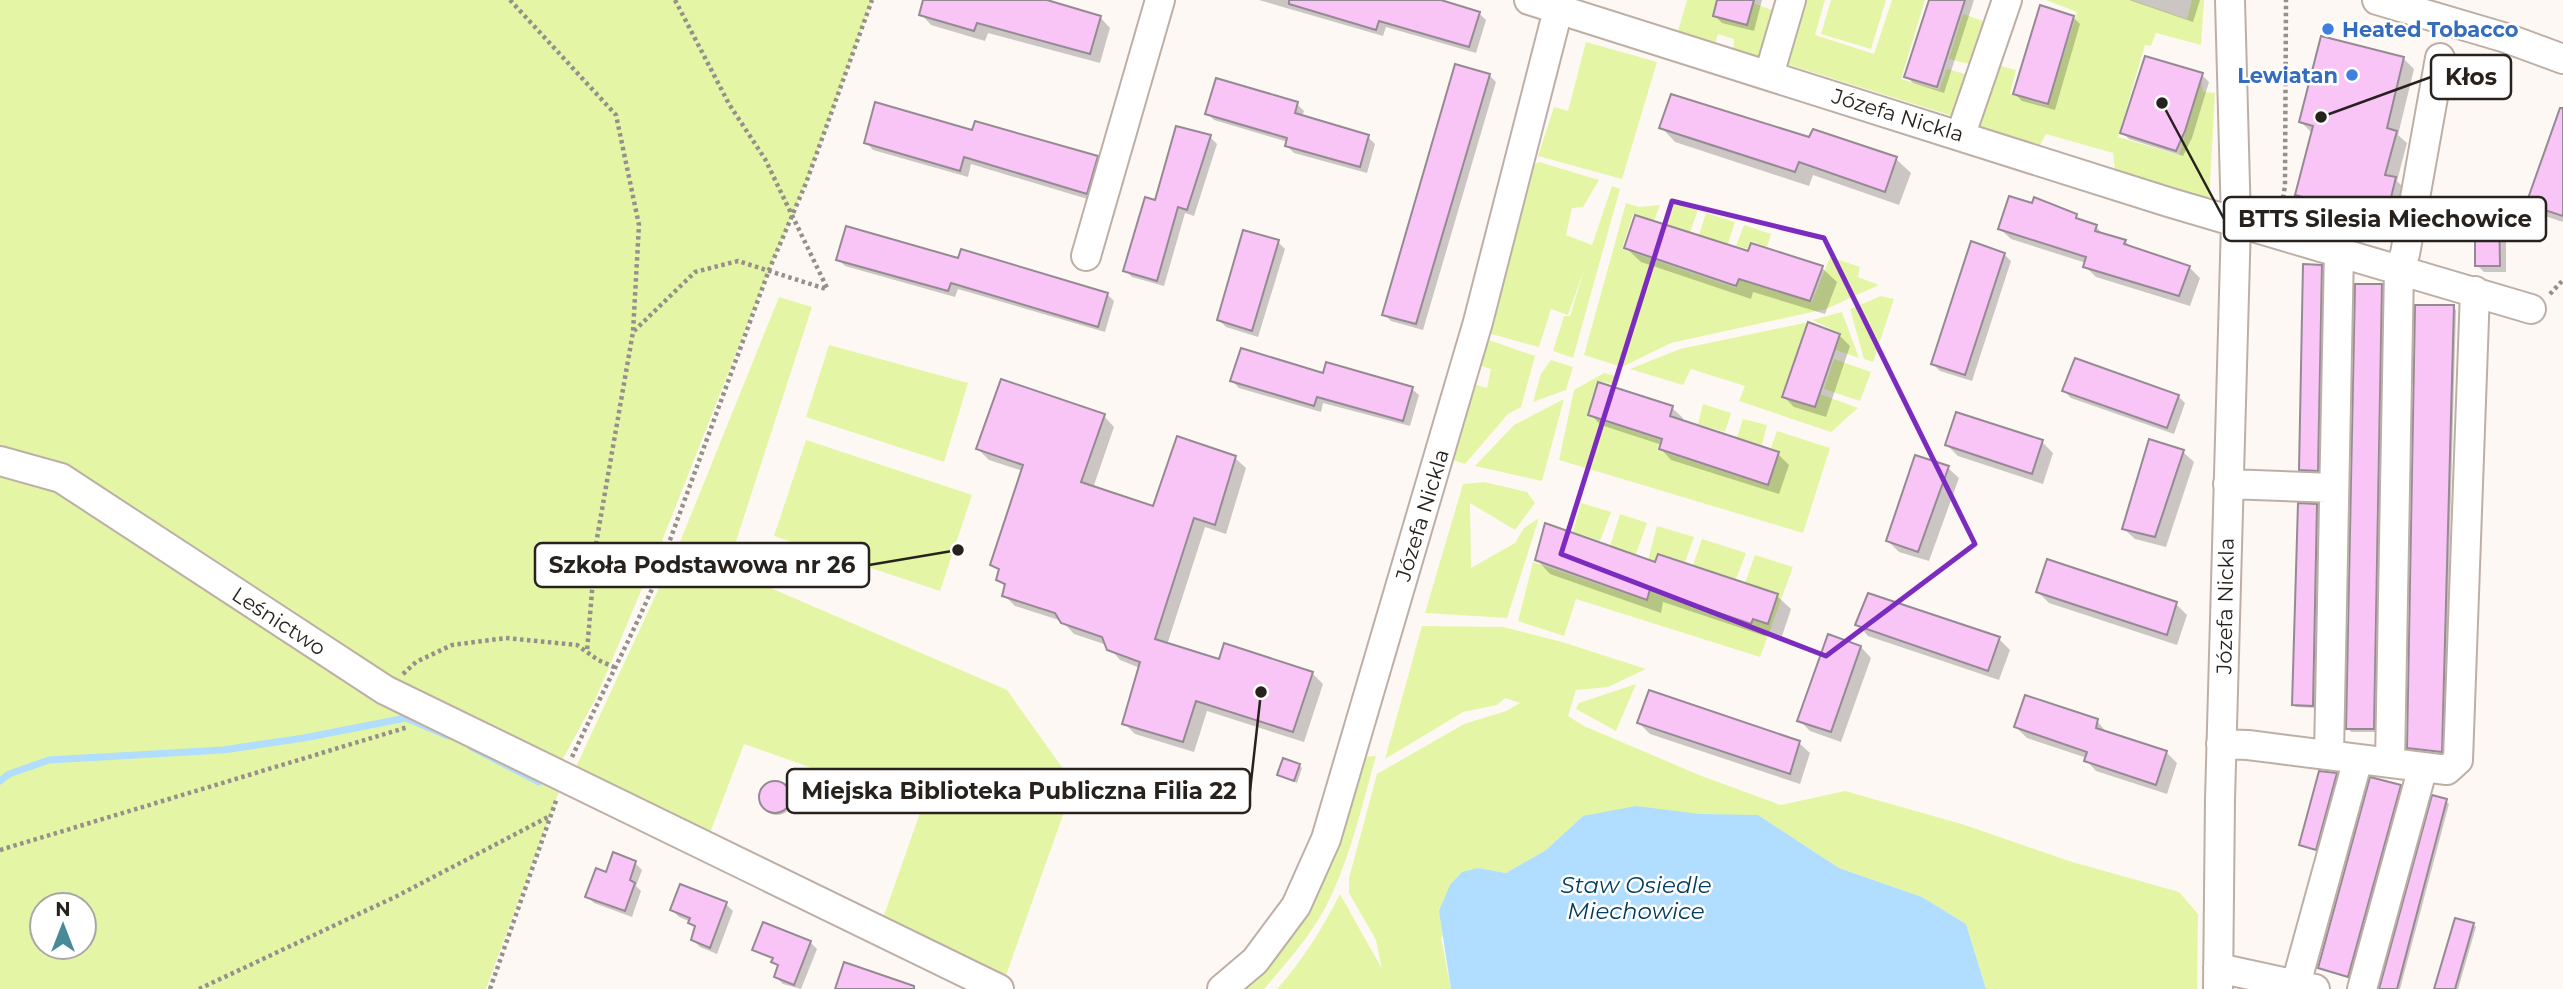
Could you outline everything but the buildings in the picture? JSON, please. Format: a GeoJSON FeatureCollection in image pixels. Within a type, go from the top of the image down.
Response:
{"type":"FeatureCollection","features":[{"type":"Feature","properties":{"kind":"street"},"geometry":{"type":"LineString","coordinates":[[1086,256],[1160,0]]}},
{"type":"Feature","properties":{"kind":"street","name":"Józefa Nickla"},"geometry":{"type":"LineString","coordinates":[[1530,0],[2236,222]]}},
{"type":"Feature","properties":{"kind":"street"},"geometry":{"type":"LineString","coordinates":[[1769,75],[1791,0]]}},
{"type":"Feature","properties":{"kind":"street"},"geometry":{"type":"LineString","coordinates":[[1961,134],[2007,0]]}},
{"type":"Feature","properties":{"kind":"street","name":"Józefa Nickla"},"geometry":{"type":"LineString","coordinates":[[2218,978],[2221,744],[2236,222],[2230,0]]}},
{"type":"Feature","properties":{"kind":"street"},"geometry":{"type":"LineString","coordinates":[[2376,0],[2506,38],[2563,59]]}},
{"type":"Feature","properties":{"kind":"street","name":"Józefa Nickla"},"geometry":{"type":"LineString","coordinates":[[1222,989],[1255,961],[1296,906],[1326,839],[1475,335],[1558,10]]}},
{"type":"Feature","properties":{"kind":"street"},"geometry":{"type":"LineString","coordinates":[[2390,763],[2399,269],[2405,254],[2440,58]]}},
{"type":"Feature","properties":{"kind":"street"},"geometry":{"type":"LineString","coordinates":[[2236,222],[2531,309]]}},
{"type":"Feature","properties":{"kind":"street"},"geometry":{"type":"LineString","coordinates":[[2329,755],[2339,251]]}},
{"type":"Feature","properties":{"kind":"street"},"geometry":{"type":"LineString","coordinates":[[2221,744],[2447,770],[2458,760],[2475,291]]}},
{"type":"Feature","properties":{"kind":"street","name":"Leśnictwo"},"geometry":{"type":"LineString","coordinates":[[0,461],[61,478],[385,690],[999,989]]}},
{"type":"Feature","properties":{"kind":"street"},"geometry":{"type":"LineString","coordinates":[[2228,484],[2334,488]]}},
{"type":"Feature","properties":{"kind":"street"},"geometry":{"type":"LineString","coordinates":[[2218,978],[2306,986],[2358,759]]}},
{"type":"Feature","properties":{"kind":"street"},"geometry":{"type":"LineString","coordinates":[[2362,989],[2423,767]]}},
{"type":"Feature","properties":{"kind":"path"},"geometry":{"type":"LineString","coordinates":[[510,0],[616,115],[639,225],[633,332],[596,544],[587,651]]}},
{"type":"Feature","properties":{"kind":"path"},"geometry":{"type":"LineString","coordinates":[[633,332],[695,272],[738,261],[828,290],[765,159],[729,104],[675,0]]}},
{"type":"Feature","properties":{"kind":"path"},"geometry":{"type":"LineString","coordinates":[[490,989],[563,778],[652,589],[872,0]]}},
{"type":"Feature","properties":{"kind":"path"},"geometry":{"type":"LineString","coordinates":[[2285,185],[2286,0]]}},
{"type":"Feature","properties":{"kind":"path"},"geometry":{"type":"LineString","coordinates":[[385,690],[416,662],[452,645],[506,638],[577,645],[598,660],[614,667]]}},
{"type":"Feature","properties":{"kind":"path"},"geometry":{"type":"LineString","coordinates":[[0,850],[439,718]]}},
{"type":"Feature","properties":{"kind":"path"},"geometry":{"type":"LineString","coordinates":[[199,989],[397,896],[551,816]]}},
{"type":"Feature","properties":{"kind":"highlighted area"},"geometry":{"type":"Polygon","coordinates":[[[1672,201],[1824,238],[1975,544],[1826,656],[1561,554],[1672,201]]]}},
{"type":"Feature","properties":{"kind":"green space"},"geometry":{"type":"Polygon","coordinates":[[[0,0],[872,0],[806,183],[662,541],[596,698],[560,764],[371,674],[0,452],[0,0]]]}},
{"type":"Feature","properties":{"kind":"green space"},"geometry":{"type":"Polygon","coordinates":[[[1687,0],[1716,0],[1713,14],[1746,24],[1753,3],[1782,14],[1767,59],[1733,51],[1734,39],[1718,34],[1715,43],[1678,31],[1687,0]]]}},
{"type":"Feature","properties":{"kind":"green space"},"geometry":{"type":"Polygon","coordinates":[[[1801,0],[1825,0],[1815,35],[1874,54],[1892,0],[1925,0],[1901,79],[1939,90],[1947,69],[1972,76],[1959,118],[1783,63],[1801,0]]]}},
{"type":"Feature","properties":{"kind":"green space"},"geometry":{"type":"Polygon","coordinates":[[[1831,0],[1886,0],[1871,49],[1821,34],[1831,0]]]}},
{"type":"Feature","properties":{"kind":"green space"},"geometry":{"type":"Polygon","coordinates":[[[2046,0],[2132,0],[2187,19],[2192,0],[2204,0],[2201,45],[2156,33],[2151,46],[2145,45],[2118,137],[2179,155],[2201,79],[2203,92],[2215,93],[2209,203],[2115,172],[2113,153],[2046,134],[2037,150],[1980,129],[1978,115],[1994,64],[2016,70],[2010,94],[2048,106],[2077,12],[2046,0]]]}},
{"type":"Feature","properties":{"kind":"green space"},"geometry":{"type":"Polygon","coordinates":[[[1963,14],[1989,23],[1976,66],[1949,59],[1963,14]]]}},
{"type":"Feature","properties":{"kind":"green space"},"geometry":{"type":"Polygon","coordinates":[[[1586,42],[1657,62],[1622,179],[1538,156],[1554,107],[1568,111],[1586,42]]]}},
{"type":"Feature","properties":{"kind":"green space"},"geometry":{"type":"Polygon","coordinates":[[[1539,162],[1599,180],[1583,207],[1572,208],[1566,235],[1592,245],[1612,186],[1620,189],[1573,358],[1553,351],[1564,316],[1570,316],[1585,267],[1568,315],[1551,309],[1539,347],[1484,332],[1496,278],[1504,280],[1535,164],[1539,162]]]}},
{"type":"Feature","properties":{"kind":"green space"},"geometry":{"type":"Polygon","coordinates":[[[1671,202],[1698,210],[1690,232],[1665,224],[1671,202]]]}},
{"type":"Feature","properties":{"kind":"green space"},"geometry":{"type":"Polygon","coordinates":[[[1626,203],[1639,207],[1660,205],[1654,221],[1633,214],[1622,249],[1736,288],[1739,280],[1812,302],[1830,257],[1860,267],[1858,277],[1879,285],[1826,309],[1671,343],[1622,367],[1584,355],[1626,203]]]}},
{"type":"Feature","properties":{"kind":"green space"},"geometry":{"type":"Polygon","coordinates":[[[1706,213],[1735,222],[1728,244],[1699,235],[1706,213]]]}},
{"type":"Feature","properties":{"kind":"green space"},"geometry":{"type":"Polygon","coordinates":[[[1744,225],[1771,234],[1767,247],[1751,241],[1748,249],[1736,246],[1744,225]]]}},
{"type":"Feature","properties":{"kind":"green space"},"geometry":{"type":"Polygon","coordinates":[[[1881,296],[1894,299],[1873,362],[1864,359],[1850,309],[1881,296]]]}},
{"type":"Feature","properties":{"kind":"green space"},"geometry":{"type":"Polygon","coordinates":[[[779,297],[812,307],[727,569],[1007,690],[1074,784],[1004,981],[881,924],[922,807],[744,744],[707,841],[575,769],[678,547],[779,297]]]}},
{"type":"Feature","properties":{"kind":"green space"},"geometry":{"type":"Polygon","coordinates":[[[1842,312],[1859,358],[1836,350],[1841,334],[1812,320],[1842,312]]]}},
{"type":"Feature","properties":{"kind":"green space"},"geometry":{"type":"Polygon","coordinates":[[[1809,322],[1781,396],[1816,408],[1820,394],[1858,408],[1831,432],[1739,401],[1745,386],[1691,369],[1683,385],[1630,369],[1680,349],[1809,322]]]}},
{"type":"Feature","properties":{"kind":"green space"},"geometry":{"type":"Polygon","coordinates":[[[1483,338],[1535,356],[1521,407],[1508,414],[1465,464],[1450,459],[1470,383],[1487,388],[1491,369],[1477,365],[1483,338]]]}},
{"type":"Feature","properties":{"kind":"green space"},"geometry":{"type":"Polygon","coordinates":[[[829,345],[968,383],[944,462],[806,417],[829,345]]]}},
{"type":"Feature","properties":{"kind":"green space"},"geometry":{"type":"Polygon","coordinates":[[[1834,359],[1871,372],[1860,401],[1824,389],[1834,359]]]}},
{"type":"Feature","properties":{"kind":"green space"},"geometry":{"type":"Polygon","coordinates":[[[1551,360],[1573,367],[1566,390],[1533,402],[1541,374],[1551,360]]]}},
{"type":"Feature","properties":{"kind":"green space"},"geometry":{"type":"Polygon","coordinates":[[[1604,373],[1620,377],[1618,385],[1598,381],[1587,416],[1660,440],[1657,450],[1768,486],[1779,452],[1771,448],[1777,431],[1830,448],[1803,533],[1559,460],[1574,390],[1604,373]]]}},
{"type":"Feature","properties":{"kind":"green space"},"geometry":{"type":"Polygon","coordinates":[[[1564,399],[1542,481],[1475,466],[1514,425],[1564,399]]]}},
{"type":"Feature","properties":{"kind":"green space"},"geometry":{"type":"Polygon","coordinates":[[[1703,404],[1731,413],[1725,432],[1698,424],[1703,404]]]}},
{"type":"Feature","properties":{"kind":"green space"},"geometry":{"type":"Polygon","coordinates":[[[1743,419],[1767,425],[1762,445],[1737,438],[1743,419]]]}},
{"type":"Feature","properties":{"kind":"green space"},"geometry":{"type":"Polygon","coordinates":[[[806,440],[972,495],[940,591],[774,536],[806,440]]]}},
{"type":"Feature","properties":{"kind":"green space"},"geometry":{"type":"Polygon","coordinates":[[[0,468],[48,483],[561,786],[486,989],[0,989],[0,468]]]}},
{"type":"Feature","properties":{"kind":"green space"},"geometry":{"type":"Polygon","coordinates":[[[1484,482],[1527,492],[1535,503],[1515,530],[1470,503],[1471,568],[1515,543],[1524,528],[1539,518],[1507,618],[1425,613],[1463,484],[1484,482]]]}},
{"type":"Feature","properties":{"kind":"green space"},"geometry":{"type":"Polygon","coordinates":[[[1581,503],[1611,512],[1600,541],[1573,532],[1581,503]]]}},
{"type":"Feature","properties":{"kind":"green space"},"geometry":{"type":"Polygon","coordinates":[[[1620,514],[1647,523],[1636,554],[1610,546],[1620,514]]]}},
{"type":"Feature","properties":{"kind":"green space"},"geometry":{"type":"Polygon","coordinates":[[[1657,526],[1694,537],[1685,562],[1659,553],[1655,562],[1648,560],[1657,526]]]}},
{"type":"Feature","properties":{"kind":"green space"},"geometry":{"type":"Polygon","coordinates":[[[1702,539],[1746,553],[1736,579],[1693,565],[1702,539]]]}},
{"type":"Feature","properties":{"kind":"green space"},"geometry":{"type":"Polygon","coordinates":[[[1755,555],[1793,567],[1760,657],[1576,599],[1564,636],[1518,621],[1533,562],[1647,601],[1650,590],[1751,626],[1764,589],[1745,583],[1755,555]]]}},
{"type":"Feature","properties":{"kind":"green space"},"geometry":{"type":"Polygon","coordinates":[[[1422,626],[1503,627],[1562,642],[1646,669],[1608,687],[1576,690],[1568,716],[1584,726],[1699,775],[1781,805],[1845,791],[1965,825],[2069,861],[2179,892],[2198,914],[2197,989],[1986,989],[1966,924],[1922,897],[1839,868],[1758,815],[1583,816],[1546,850],[1506,873],[1478,868],[1441,938],[1451,989],[1277,989],[1312,944],[1340,894],[1382,969],[1376,940],[1349,893],[1349,878],[1377,774],[1464,724],[1506,711],[1520,703],[1505,698],[1497,705],[1463,712],[1385,759],[1422,626]]]}},
{"type":"Feature","properties":{"kind":"green space"},"geometry":{"type":"Polygon","coordinates":[[[1636,684],[1616,731],[1576,709],[1579,703],[1636,684]]]}},
{"type":"Feature","properties":{"kind":"green space"},"geometry":{"type":"Polygon","coordinates":[[[1376,756],[1345,860],[1318,920],[1264,989],[1236,989],[1360,757],[1376,756]]]}},
{"type":"Feature","properties":{"kind":"water","name":"Staw Osiedle Miechowice"},"geometry":{"type":"Polygon","coordinates":[[[1636,806],[1700,814],[1758,815],[1839,868],[1922,897],[1966,924],[1986,989],[1451,989],[1439,911],[1450,885],[1462,872],[1478,868],[1506,873],[1546,850],[1583,816],[1636,806]]]}},
{"type":"Feature","properties":{"kind":"waterway"},"geometry":{"type":"LineString","coordinates":[[0,781],[9,774],[49,760],[223,750],[304,738],[406,718],[448,736]]}},
{"type":"Feature","properties":{"kind":"waterway"},"geometry":{"type":"LineString","coordinates":[[471,747],[539,782]]}},
{"type":"Feature","properties":{"kind":"place","name":"Heated Tobacco"},"geometry":{"type":"Point","coordinates":[2328,29]}},
{"type":"Feature","properties":{"kind":"place","name":"Lewiatan"},"geometry":{"type":"Point","coordinates":[2352,75]}},
{"type":"Feature","properties":{"kind":"place","name":"BTTS Silesia Miechowice"},"geometry":{"type":"Point","coordinates":[2162,103]}},
{"type":"Feature","properties":{"kind":"place","name":"Kłos"},"geometry":{"type":"Point","coordinates":[2321,117]}},
{"type":"Feature","properties":{"kind":"place","name":"Szkoła Podstawowa nr 26"},"geometry":{"type":"Point","coordinates":[958,550]}},
{"type":"Feature","properties":{"kind":"place","name":"Miejska Biblioteka Publiczna Filia 22"},"geometry":{"type":"Point","coordinates":[1261,692]}}]}
